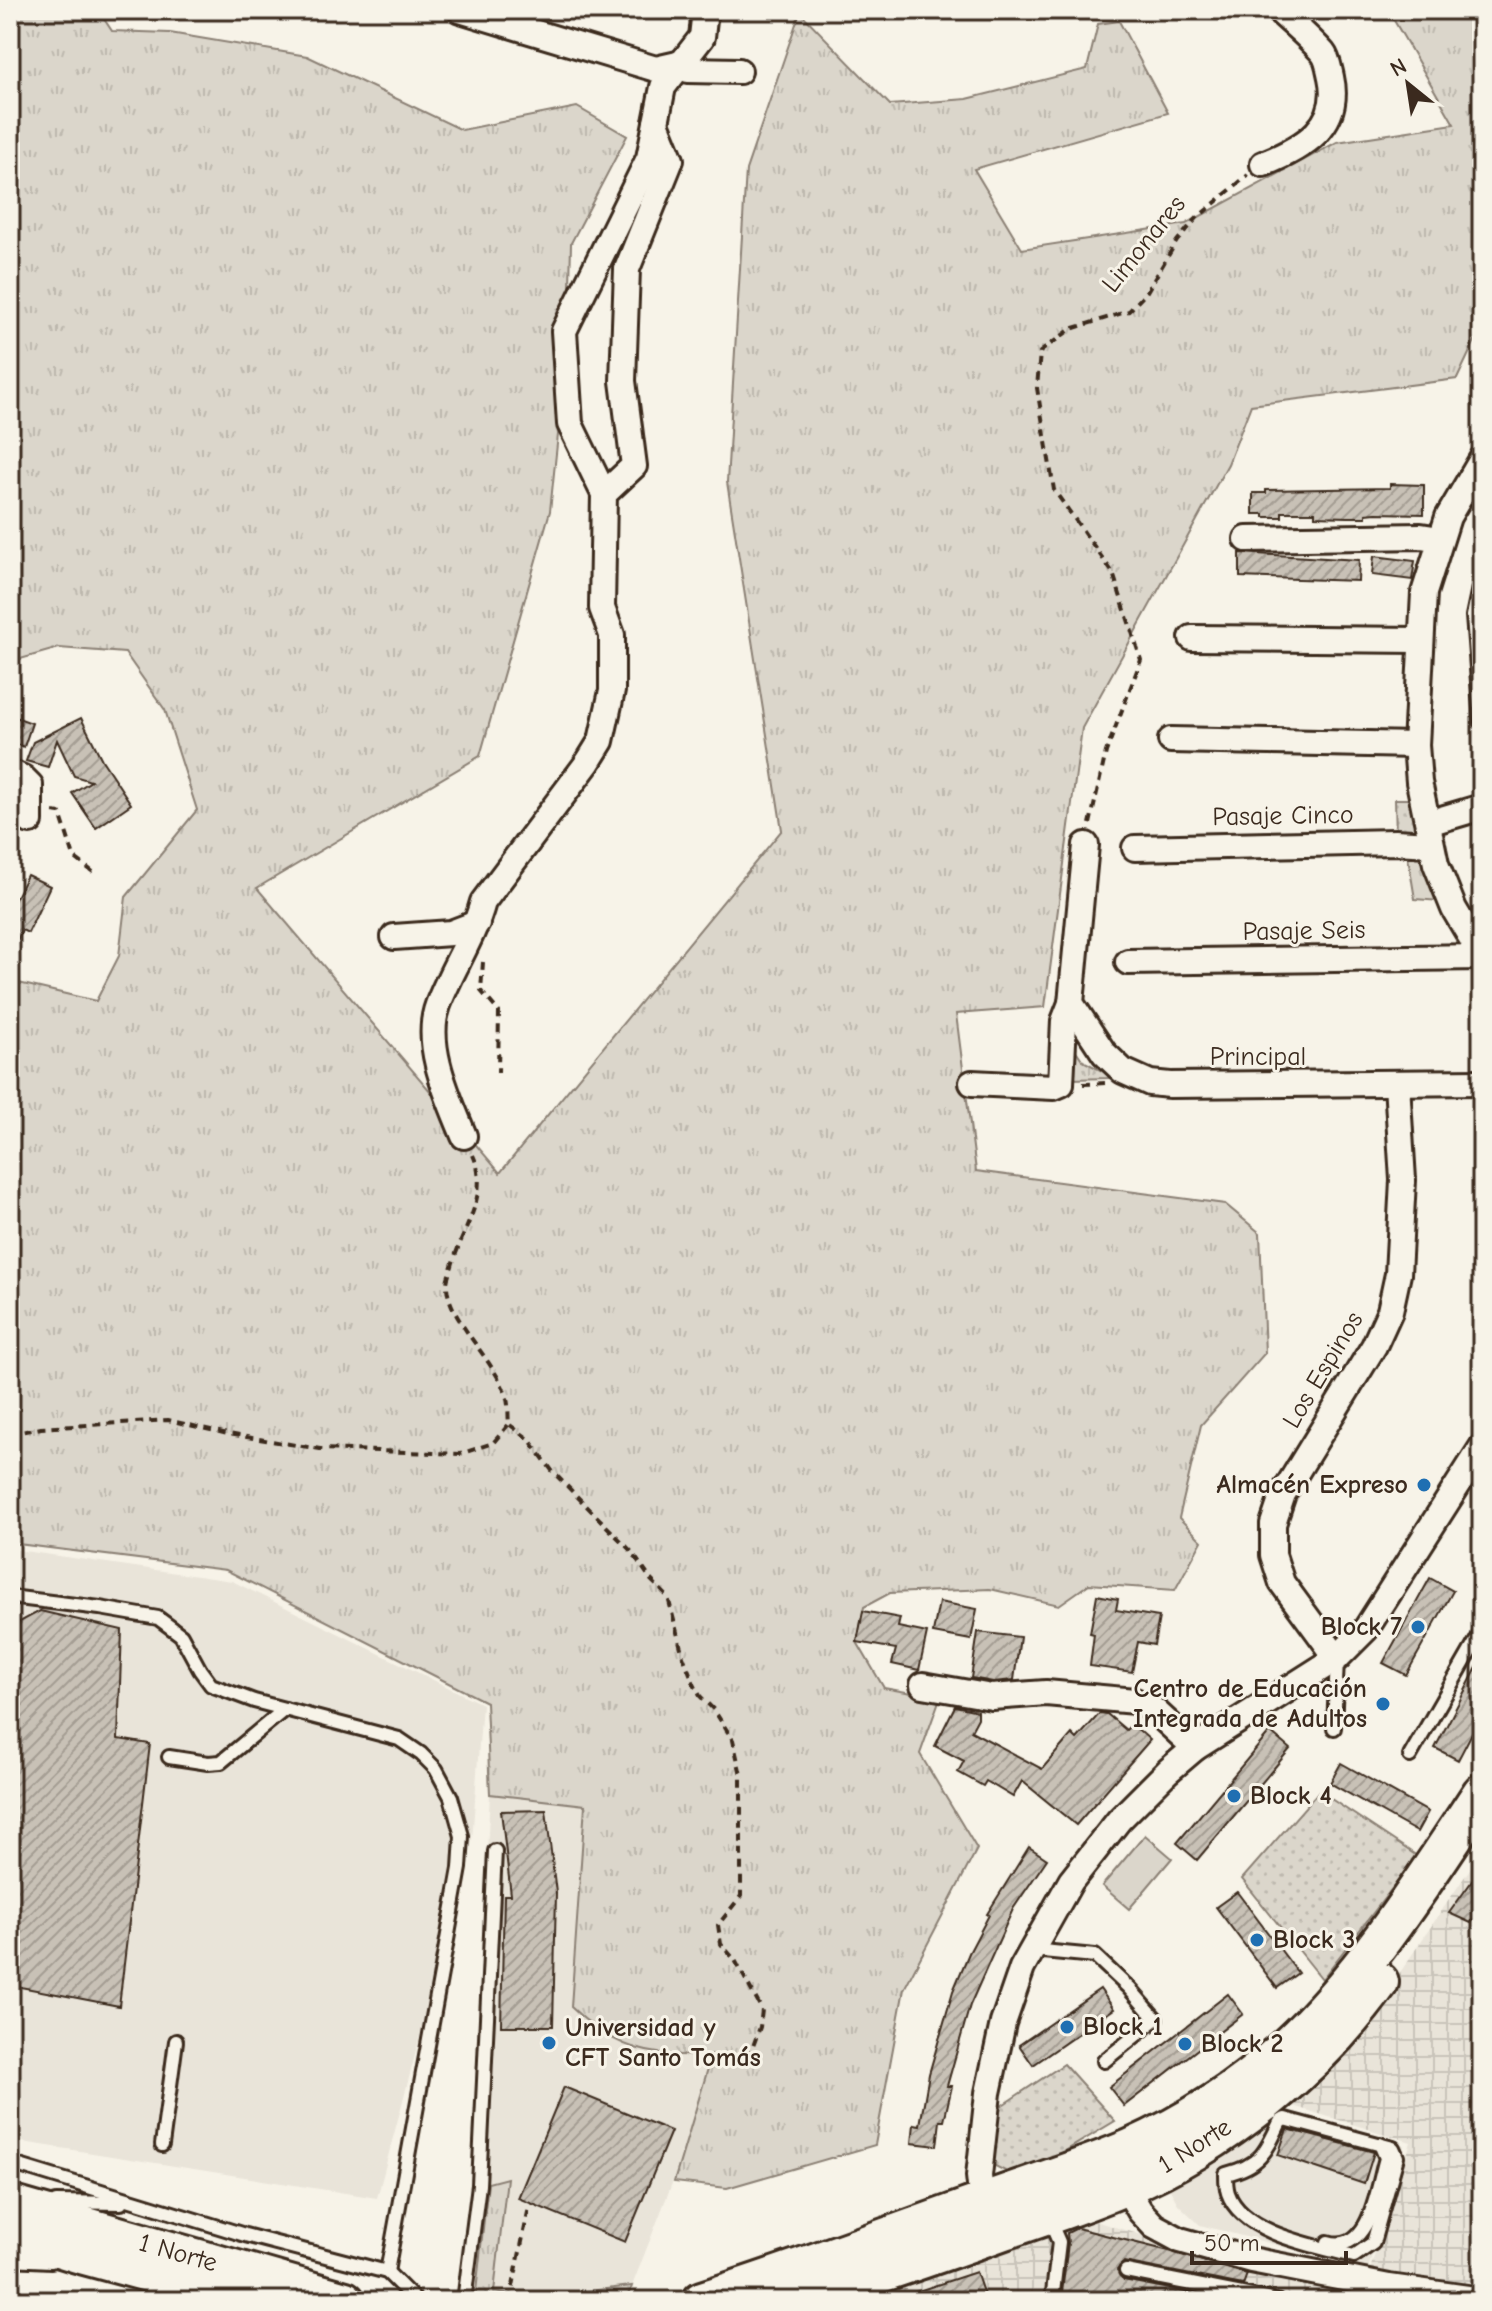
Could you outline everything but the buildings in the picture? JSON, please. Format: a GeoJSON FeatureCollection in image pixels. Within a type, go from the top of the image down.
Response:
{"type":"FeatureCollection","features":[{"type":"Feature","properties":{"kind":"highway"},"geometry":{"type":"LineString","coordinates":[[10,2229],[266,2301]]}},
{"type":"Feature","properties":{"kind":"main road"},"geometry":{"type":"LineString","coordinates":[[1211,2149],[1287,2047],[1343,1987],[1440,1857],[1482,1793]]}},
{"type":"Feature","properties":{"kind":"main road","name":"1 Norte"},"geometry":{"type":"LineString","coordinates":[[702,2301],[832,2258],[984,2220],[1047,2214],[1125,2186],[1211,2149],[1297,2072],[1353,2016],[1482,1834]]}},
{"type":"Feature","properties":{"kind":"main road","name":"1 Norte"},"geometry":{"type":"LineString","coordinates":[[796,2301],[984,2220],[1085,2166],[1132,2148],[1211,2149]]}},
{"type":"Feature","properties":{"kind":"main road","name":"1 Norte"},"geometry":{"type":"LineString","coordinates":[[10,2203],[345,2301]]}},
{"type":"Feature","properties":{"kind":"main road","name":"1 Norte"},"geometry":{"type":"LineString","coordinates":[[10,2247],[204,2301]]}},
{"type":"Feature","properties":{"kind":"street"},"geometry":{"type":"LineString","coordinates":[[460,10],[538,21],[656,69],[678,64],[688,70],[739,71]]}},
{"type":"Feature","properties":{"kind":"street"},"geometry":{"type":"LineString","coordinates":[[464,1136],[446,1092],[435,1049],[437,1008],[477,923],[483,902],[601,741],[612,691],[612,635],[602,608],[604,494],[570,424],[564,331],[649,158],[663,87],[702,37],[705,10]]}},
{"type":"Feature","properties":{"kind":"street"},"geometry":{"type":"LineString","coordinates":[[1263,164],[1295,151],[1328,121],[1333,107],[1333,86],[1326,56],[1278,10]]}},
{"type":"Feature","properties":{"kind":"street"},"geometry":{"type":"LineString","coordinates":[[604,494],[634,466],[623,381],[627,269],[671,160],[656,123]]}},
{"type":"Feature","properties":{"kind":"street"},"geometry":{"type":"LineString","coordinates":[[1482,459],[1448,517],[1424,593],[1416,745],[1419,782],[1443,884],[1475,932],[1482,956]]}},
{"type":"Feature","properties":{"kind":"street"},"geometry":{"type":"LineString","coordinates":[[1247,539],[1421,536],[1440,539]]}},
{"type":"Feature","properties":{"kind":"street"},"geometry":{"type":"LineString","coordinates":[[1192,638],[1420,640]]}},
{"type":"Feature","properties":{"kind":"street"},"geometry":{"type":"LineString","coordinates":[[1171,740],[1416,745]]}},
{"type":"Feature","properties":{"kind":"street"},"geometry":{"type":"LineString","coordinates":[[10,772],[30,785],[40,816]]}},
{"type":"Feature","properties":{"kind":"street","name":"Pasaje Cinco"},"geometry":{"type":"LineString","coordinates":[[1135,848],[1379,842],[1430,834],[1482,807]]}},
{"type":"Feature","properties":{"kind":"street"},"geometry":{"type":"LineString","coordinates":[[972,1083],[1054,1087],[1061,1084],[1064,1021],[1071,1003],[1086,845]]}},
{"type":"Feature","properties":{"kind":"street"},"geometry":{"type":"LineString","coordinates":[[394,937],[451,933],[477,923]]}},
{"type":"Feature","properties":{"kind":"street","name":"Pasaje Seis"},"geometry":{"type":"LineString","coordinates":[[1128,962],[1482,956]]}},
{"type":"Feature","properties":{"kind":"street","name":"Principal"},"geometry":{"type":"LineString","coordinates":[[1071,1003],[1104,1053],[1123,1071],[1150,1083],[1482,1082]]}},
{"type":"Feature","properties":{"kind":"street","name":"Los Espinos"},"geometry":{"type":"LineString","coordinates":[[1337,1658],[1282,1583],[1273,1555],[1273,1524],[1283,1494],[1374,1346],[1390,1311],[1398,1274],[1403,1180],[1397,1084]]}},
{"type":"Feature","properties":{"kind":"street"},"geometry":{"type":"LineString","coordinates":[[984,2220],[979,2176],[988,2093],[1003,2023],[1022,1968],[1064,1892],[1096,1847],[1142,1795],[1195,1748],[1337,1658],[1366,1629],[1482,1447]]}},
{"type":"Feature","properties":{"kind":"street"},"geometry":{"type":"LineString","coordinates":[[923,1685],[992,1697],[1046,1693],[1135,1701],[1154,1710],[1195,1748]]}},
{"type":"Feature","properties":{"kind":"street"},"geometry":{"type":"LineString","coordinates":[[1085,2166],[1125,2186],[1140,2211],[1154,2226],[1180,2240],[1251,2260],[1389,2287],[1482,2300]]}},
{"type":"Feature","properties":{"kind":"lane"},"geometry":{"type":"LineString","coordinates":[[1481,722],[1473,616],[1482,573]]}},
{"type":"Feature","properties":{"kind":"lane"},"geometry":{"type":"LineString","coordinates":[[10,1597],[158,1618],[181,1635],[211,1685],[285,1709],[399,1739],[436,1769],[451,1797],[462,1836],[460,1868],[387,2272]]}},
{"type":"Feature","properties":{"kind":"lane"},"geometry":{"type":"LineString","coordinates":[[1410,1756],[1482,1631]]}},
{"type":"Feature","properties":{"kind":"lane"},"geometry":{"type":"LineString","coordinates":[[1334,1728],[1337,1658]]}},
{"type":"Feature","properties":{"kind":"lane"},"geometry":{"type":"LineString","coordinates":[[169,1757],[221,1762],[285,1709]]}},
{"type":"Feature","properties":{"kind":"lane"},"geometry":{"type":"LineString","coordinates":[[464,2301],[479,2185],[495,1851]]}},
{"type":"Feature","properties":{"kind":"lane"},"geometry":{"type":"LineString","coordinates":[[1032,1950],[1095,1956],[1156,2019],[1104,2061]]}},
{"type":"Feature","properties":{"kind":"lane"},"geometry":{"type":"LineString","coordinates":[[162,2145],[176,2041]]}},
{"type":"Feature","properties":{"kind":"lane"},"geometry":{"type":"LineString","coordinates":[[1285,2119],[1393,2148],[1397,2157],[1373,2243],[1354,2256],[1261,2228],[1244,2215],[1228,2193],[1211,2149],[1247,2169],[1259,2160],[1280,2122],[1285,2119]]}},
{"type":"Feature","properties":{"kind":"lane"},"geometry":{"type":"LineString","coordinates":[[10,2163],[245,2235],[387,2272],[416,2301]]}},
{"type":"Feature","properties":{"kind":"lane"},"geometry":{"type":"LineString","coordinates":[[10,2203],[136,2203]]}},
{"type":"Feature","properties":{"kind":"lane"},"geometry":{"type":"LineString","coordinates":[[1047,2214],[1059,2242],[1052,2301]]}},
{"type":"Feature","properties":{"kind":"lane"},"geometry":{"type":"LineString","coordinates":[[10,2259],[63,2261]]}},
{"type":"Feature","properties":{"kind":"lane"},"geometry":{"type":"LineString","coordinates":[[1126,2271],[1277,2301]]}},
{"type":"Feature","properties":{"kind":"path","name":"Limonares"},"geometry":{"type":"LineString","coordinates":[[1086,845],[1106,752],[1141,660],[1113,573],[1054,490],[1037,388],[1040,352],[1071,329],[1129,311],[1146,293],[1187,229],[1263,164]]}},
{"type":"Feature","properties":{"kind":"path"},"geometry":{"type":"LineString","coordinates":[[40,816],[60,813],[74,857],[93,872]]}},
{"type":"Feature","properties":{"kind":"path"},"geometry":{"type":"LineString","coordinates":[[477,923],[484,957],[481,991],[499,1012],[498,1073]]}},
{"type":"Feature","properties":{"kind":"path"},"geometry":{"type":"LineString","coordinates":[[10,1434],[41,1428],[168,1420],[228,1434],[320,1449],[460,1454],[493,1443],[509,1424],[507,1397],[455,1312],[446,1285],[455,1253],[480,1192],[480,1170],[464,1136]]}},
{"type":"Feature","properties":{"kind":"path"},"geometry":{"type":"LineString","coordinates":[[509,1424],[529,1439],[553,1472],[632,1552],[651,1580],[668,1597],[683,1656],[694,1684],[733,1740],[741,1775],[741,1896],[718,1925],[721,1944],[735,1960],[762,2010],[760,2027],[748,2060]]}},
{"type":"Feature","properties":{"kind":"path"},"geometry":{"type":"LineString","coordinates":[[510,2301],[529,2207]]}},
{"type":"Feature","properties":{"kind":"shaded area"},"geometry":{"type":"Polygon","coordinates":[[[10,1549],[232,1581],[482,1704],[472,1841],[377,2198],[10,2140],[10,1549]]]}},
{"type":"Feature","properties":{"kind":"shaded area","name":"Universidad y CFT Santo Tomás"},"geometry":{"type":"Polygon","coordinates":[[[490,1794],[585,1805],[571,2007],[597,2030],[628,2047],[669,2057],[712,2055],[687,2145],[632,2286],[572,2293],[494,2293],[507,2179],[470,2185],[490,1794]]]}},
{"type":"Feature","properties":{"kind":"shaded area"},"geometry":{"type":"Polygon","coordinates":[[[1482,1851],[1482,2301],[843,2301],[1081,2217],[1362,2294],[1411,2142],[1283,2103],[1343,2057],[1482,1851]]]}},
{"type":"Feature","properties":{"kind":"shaded area"},"geometry":{"type":"Polygon","coordinates":[[[1278,2107],[1404,2145],[1368,2269],[1200,2225],[1178,2204],[1169,2188],[1230,2149],[1278,2107]]]}},
{"type":"Feature","properties":{"kind":"green space"},"geometry":{"type":"Polygon","coordinates":[[[10,10],[98,10],[112,31],[170,33],[307,56],[462,130],[577,107],[627,136],[571,243],[569,329],[550,511],[480,756],[257,888],[500,1173],[782,830],[727,482],[746,170],[800,12],[890,105],[967,99],[1087,69],[1098,24],[1119,21],[1168,113],[974,169],[1022,249],[1186,224],[1337,142],[1454,124],[1388,10],[1482,10],[1482,326],[1457,379],[1251,405],[1228,464],[1082,728],[1045,1007],[956,1014],[976,1171],[1225,1204],[1260,1233],[1265,1353],[1201,1425],[1179,1518],[1202,1541],[1175,1590],[1089,1584],[1059,1605],[990,1589],[890,1593],[864,1607],[857,1642],[884,1688],[940,1698],[920,1754],[977,1849],[904,1989],[875,2145],[727,2188],[674,2182],[712,2055],[671,2055],[636,2048],[603,2033],[571,2007],[585,1805],[490,1794],[486,1702],[226,1570],[10,1543],[10,981],[96,1001],[119,956],[126,897],[197,810],[165,710],[125,653],[59,648],[10,662],[10,10]]]}},
{"type":"Feature","properties":{"kind":"green space"},"geometry":{"type":"Polygon","coordinates":[[[1395,799],[1415,799],[1416,836],[1396,837],[1395,799]]]}},
{"type":"Feature","properties":{"kind":"green space"},"geometry":{"type":"Polygon","coordinates":[[[1408,857],[1425,858],[1440,901],[1415,899],[1408,857]]]}},
{"type":"Feature","properties":{"kind":"green space"},"geometry":{"type":"Polygon","coordinates":[[[1066,1035],[1083,1061],[1108,1074],[1109,1078],[1071,1079],[1066,1035]]]}},
{"type":"Feature","properties":{"kind":"green space"},"geometry":{"type":"Polygon","coordinates":[[[1319,1791],[1417,1856],[1322,1979],[1242,1879],[1319,1791]]]}},
{"type":"Feature","properties":{"kind":"green space"},"geometry":{"type":"Polygon","coordinates":[[[1145,1835],[1172,1858],[1129,1909],[1102,1886],[1145,1835]]]}},
{"type":"Feature","properties":{"kind":"green space"},"geometry":{"type":"Polygon","coordinates":[[[1064,2064],[1115,2121],[1055,2157],[1009,2173],[991,2164],[1001,2106],[1064,2064]]]}},
{"type":"Feature","properties":{"kind":"green space"},"geometry":{"type":"Polygon","coordinates":[[[507,2178],[494,2292],[506,2294],[505,2301],[475,2301],[488,2183],[507,2178]]]}},
{"type":"Feature","properties":{"kind":"green space"},"geometry":{"type":"Polygon","coordinates":[[[632,2286],[627,2301],[524,2301],[525,2294],[572,2293],[632,2286]]]}},
{"type":"Feature","properties":{"kind":"place","name":"Almacén Expreso"},"geometry":{"type":"Point","coordinates":[1424,1485]}},
{"type":"Feature","properties":{"kind":"place","name":"Block 7"},"geometry":{"type":"Point","coordinates":[1418,1627]}},
{"type":"Feature","properties":{"kind":"place","name":"Centro de Educación Integrada de Adultos"},"geometry":{"type":"Point","coordinates":[1383,1704]}},
{"type":"Feature","properties":{"kind":"place","name":"Block 4"},"geometry":{"type":"Point","coordinates":[1234,1796]}},
{"type":"Feature","properties":{"kind":"place","name":"Block 3"},"geometry":{"type":"Point","coordinates":[1257,1940]}},
{"type":"Feature","properties":{"kind":"place","name":"Block 1"},"geometry":{"type":"Point","coordinates":[1067,2027]}},
{"type":"Feature","properties":{"kind":"place","name":"Universidad y CFT Santo Tomás"},"geometry":{"type":"Point","coordinates":[549,2043]}},
{"type":"Feature","properties":{"kind":"place","name":"Block 2"},"geometry":{"type":"Point","coordinates":[1185,2044]}}]}
